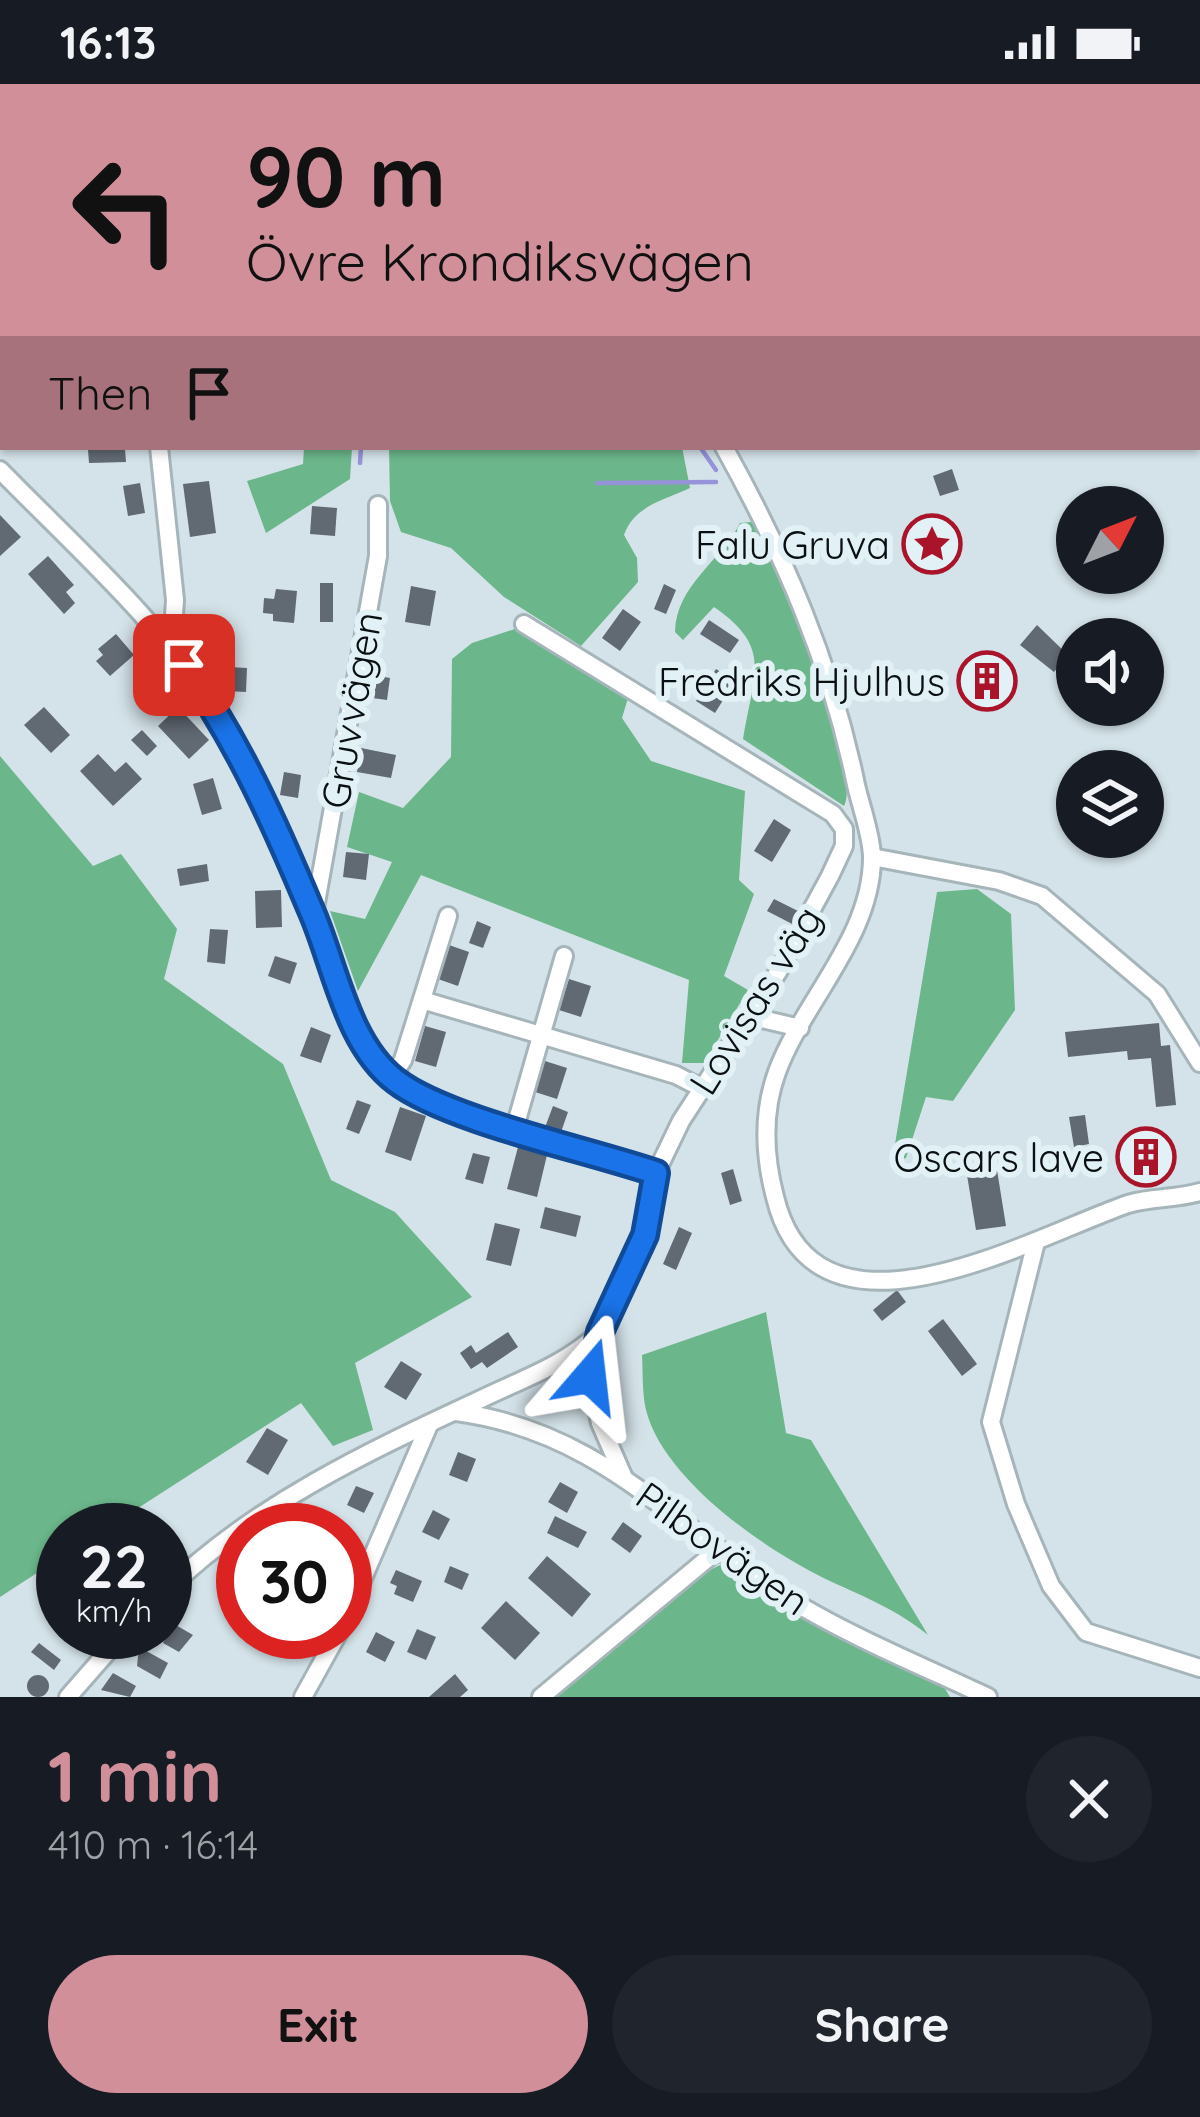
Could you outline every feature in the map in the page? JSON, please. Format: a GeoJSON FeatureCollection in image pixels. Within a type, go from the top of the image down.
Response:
{"type":"FeatureCollection","features":[{"type":"Feature","properties":{"kind":"street"},"geometry":{"type":"LineString","coordinates":[[158,450],[175,600],[172,646]]}},
{"type":"Feature","properties":{"kind":"street"},"geometry":{"type":"LineString","coordinates":[[726,450],[781,549],[840,706],[872,857],[843,951],[778,1070],[765,1135],[778,1211],[793,1243],[809,1261],[877,1284],[1035,1246],[1132,1203],[1194,1192]]}},
{"type":"Feature","properties":{"kind":"street"},"geometry":{"type":"LineString","coordinates":[[0,470],[172,646],[256,784],[314,914],[358,1030],[392,1077],[436,1102],[656,1173]]}},
{"type":"Feature","properties":{"kind":"street","name":"Gruvvägen"},"geometry":{"type":"LineString","coordinates":[[314,914],[375,575],[378,505]]}},
{"type":"Feature","properties":{"kind":"street","name":"Lovisas väg"},"geometry":{"type":"LineString","coordinates":[[524,624],[843,825],[844,845],[830,876],[701,1088],[656,1173],[642,1245],[600,1332]]}},
{"type":"Feature","properties":{"kind":"street"},"geometry":{"type":"LineString","coordinates":[[872,857],[999,881],[1042,896],[1157,994],[1200,1063]]}},
{"type":"Feature","properties":{"kind":"street"},"geometry":{"type":"LineString","coordinates":[[392,1077],[448,916]]}},
{"type":"Feature","properties":{"kind":"street"},"geometry":{"type":"LineString","coordinates":[[515,1127],[564,956]]}},
{"type":"Feature","properties":{"kind":"street"},"geometry":{"type":"LineString","coordinates":[[422,1000],[676,1075],[701,1088]]}},
{"type":"Feature","properties":{"kind":"street"},"geometry":{"type":"LineString","coordinates":[[749,1016],[800,1028]]}},
{"type":"Feature","properties":{"kind":"street"},"geometry":{"type":"LineString","coordinates":[[1035,1246],[991,1422],[1016,1504],[1051,1586],[1086,1632],[1200,1668]]}},
{"type":"Feature","properties":{"kind":"street"},"geometry":{"type":"LineString","coordinates":[[192,1569],[250,1520],[429,1425],[552,1368],[600,1332]]}},
{"type":"Feature","properties":{"kind":"street"},"geometry":{"type":"LineString","coordinates":[[600,1332],[592,1357],[591,1390],[624,1478]]}},
{"type":"Feature","properties":{"kind":"street","name":"Pilbovägen"},"geometry":{"type":"LineString","coordinates":[[456,1412],[496,1417],[566,1440],[807,1609],[988,1697]]}},
{"type":"Feature","properties":{"kind":"street"},"geometry":{"type":"LineString","coordinates":[[372,1557],[429,1425]]}},
{"type":"Feature","properties":{"kind":"street"},"geometry":{"type":"LineString","coordinates":[[541,1697],[719,1550]]}},
{"type":"Feature","properties":{"kind":"street"},"geometry":{"type":"LineString","coordinates":[[68,1697],[101,1659]]}},
{"type":"Feature","properties":{"kind":"street"},"geometry":{"type":"LineString","coordinates":[[303,1697],[324,1659]]}},
{"type":"Feature","properties":{"kind":"green space"},"geometry":{"type":"Polygon","coordinates":[[[304,450],[352,450],[350,479],[266,533],[247,481],[303,464],[304,450]]]}},
{"type":"Feature","properties":{"kind":"green space"},"geometry":{"type":"Polygon","coordinates":[[[389,450],[683,450],[690,488],[651,505],[629,525],[624,535],[637,558],[638,582],[581,646],[504,597],[451,548],[401,532],[390,501],[389,450]]]}},
{"type":"Feature","properties":{"kind":"green space"},"geometry":{"type":"Polygon","coordinates":[[[751,522],[762,532],[831,716],[847,786],[844,806],[743,739],[755,664],[745,636],[733,622],[714,607],[683,640],[675,632],[677,615],[691,587],[740,523],[751,522]]]}},
{"type":"Feature","properties":{"kind":"green space"},"geometry":{"type":"Polygon","coordinates":[[[524,626],[628,698],[622,718],[651,761],[745,791],[739,880],[754,894],[724,976],[748,990],[704,1063],[682,1063],[689,980],[421,875],[358,991],[330,911],[365,919],[392,862],[347,847],[359,792],[403,808],[451,757],[452,659],[472,643],[524,626]]]}},
{"type":"Feature","properties":{"kind":"green space"},"geometry":{"type":"Polygon","coordinates":[[[0,756],[93,866],[121,854],[177,929],[164,979],[283,1064],[331,1180],[395,1212],[472,1297],[355,1363],[373,1430],[333,1446],[301,1403],[146,1503],[36,1503],[36,1574],[0,1597],[0,756]]]}},
{"type":"Feature","properties":{"kind":"green space"},"geometry":{"type":"Polygon","coordinates":[[[977,889],[1011,914],[1015,1010],[953,1101],[926,1097],[906,1158],[892,1162],[937,892],[977,889]]]}},
{"type":"Feature","properties":{"kind":"green space"},"geometry":{"type":"Polygon","coordinates":[[[766,1312],[786,1433],[811,1440],[928,1635],[750,1533],[696,1488],[657,1437],[646,1410],[642,1355],[766,1312]]]}},
{"type":"Feature","properties":{"kind":"green space"},"geometry":{"type":"Polygon","coordinates":[[[722,1564],[802,1618],[944,1687],[950,1697],[552,1697],[696,1577],[722,1564]]]}},
{"type":"Feature","properties":{"kind":"building"},"geometry":{"type":"Polygon","coordinates":[[[88,450],[125,450],[126,462],[89,463],[88,450]]]}},
{"type":"Feature","properties":{"kind":"building"},"geometry":{"type":"Polygon","coordinates":[[[952,469],[959,490],[940,496],[933,476],[952,469]]]}},
{"type":"Feature","properties":{"kind":"building"},"geometry":{"type":"Polygon","coordinates":[[[209,481],[216,533],[190,537],[183,484],[209,481]]]}},
{"type":"Feature","properties":{"kind":"building"},"geometry":{"type":"Polygon","coordinates":[[[140,483],[145,513],[128,516],[123,486],[140,483]]]}},
{"type":"Feature","properties":{"kind":"building"},"geometry":{"type":"Polygon","coordinates":[[[312,506],[337,508],[335,536],[310,534],[312,506]]]}},
{"type":"Feature","properties":{"kind":"building"},"geometry":{"type":"Polygon","coordinates":[[[0,515],[21,537],[0,556],[0,515]]]}},
{"type":"Feature","properties":{"kind":"building"},"geometry":{"type":"Polygon","coordinates":[[[48,556],[74,585],[66,592],[75,603],[64,614],[28,574],[48,556]]]}},
{"type":"Feature","properties":{"kind":"building"},"geometry":{"type":"Polygon","coordinates":[[[320,583],[333,583],[333,622],[320,622],[320,583]]]}},
{"type":"Feature","properties":{"kind":"building"},"geometry":{"type":"Polygon","coordinates":[[[664,584],[676,590],[666,614],[654,609],[664,584]]]}},
{"type":"Feature","properties":{"kind":"building"},"geometry":{"type":"Polygon","coordinates":[[[411,586],[436,591],[430,626],[405,622],[411,586]]]}},
{"type":"Feature","properties":{"kind":"building"},"geometry":{"type":"Polygon","coordinates":[[[276,589],[297,591],[294,623],[273,621],[273,614],[263,613],[264,598],[274,599],[276,589]]]}},
{"type":"Feature","properties":{"kind":"building"},"geometry":{"type":"Polygon","coordinates":[[[623,609],[641,622],[620,651],[602,638],[623,609]]]}},
{"type":"Feature","properties":{"kind":"building"},"geometry":{"type":"Polygon","coordinates":[[[709,620],[739,640],[730,653],[700,634],[709,620]]]}},
{"type":"Feature","properties":{"kind":"building"},"geometry":{"type":"Polygon","coordinates":[[[1037,625],[1056,643],[1056,670],[1054,672],[1020,645],[1037,625]]]}},
{"type":"Feature","properties":{"kind":"building"},"geometry":{"type":"Polygon","coordinates":[[[116,634],[134,655],[110,676],[96,661],[103,655],[98,649],[116,634]]]}},
{"type":"Feature","properties":{"kind":"building","name":"Fredriks Hjulhus"},"geometry":{"type":"Polygon","coordinates":[[[977,664],[1007,683],[997,698],[967,679],[977,664]]]}},
{"type":"Feature","properties":{"kind":"building"},"geometry":{"type":"Polygon","coordinates":[[[228,667],[247,668],[246,692],[226,691],[228,667]]]}},
{"type":"Feature","properties":{"kind":"building"},"geometry":{"type":"Polygon","coordinates":[[[716,669],[735,681],[715,713],[696,701],[716,669]]]}},
{"type":"Feature","properties":{"kind":"building"},"geometry":{"type":"Polygon","coordinates":[[[368,674],[390,678],[387,700],[365,697],[368,674]]]}},
{"type":"Feature","properties":{"kind":"building"},"geometry":{"type":"Polygon","coordinates":[[[44,707],[70,735],[51,753],[24,725],[44,707]]]}},
{"type":"Feature","properties":{"kind":"building"},"geometry":{"type":"Polygon","coordinates":[[[178,707],[209,740],[189,759],[158,726],[178,707]]]}},
{"type":"Feature","properties":{"kind":"building"},"geometry":{"type":"Polygon","coordinates":[[[142,730],[157,746],[147,756],[131,740],[142,730]]]}},
{"type":"Feature","properties":{"kind":"building"},"geometry":{"type":"Polygon","coordinates":[[[361,748],[396,755],[391,778],[357,772],[361,748]]]}},
{"type":"Feature","properties":{"kind":"building"},"geometry":{"type":"Polygon","coordinates":[[[98,754],[115,772],[126,762],[142,779],[113,806],[80,771],[98,754]]]}},
{"type":"Feature","properties":{"kind":"building"},"geometry":{"type":"Polygon","coordinates":[[[284,772],[301,775],[298,798],[280,795],[284,772]]]}},
{"type":"Feature","properties":{"kind":"building"},"geometry":{"type":"Polygon","coordinates":[[[213,778],[222,809],[202,815],[193,784],[213,778]]]}},
{"type":"Feature","properties":{"kind":"building"},"geometry":{"type":"Polygon","coordinates":[[[774,819],[791,830],[772,862],[754,851],[774,819]]]}},
{"type":"Feature","properties":{"kind":"building"},"geometry":{"type":"Polygon","coordinates":[[[346,852],[369,854],[366,880],[343,877],[346,852]]]}},
{"type":"Feature","properties":{"kind":"building"},"geometry":{"type":"Polygon","coordinates":[[[207,864],[209,881],[180,886],[177,869],[207,864]]]}},
{"type":"Feature","properties":{"kind":"building"},"geometry":{"type":"Polygon","coordinates":[[[281,890],[282,927],[256,928],[255,891],[281,890]]]}},
{"type":"Feature","properties":{"kind":"building"},"geometry":{"type":"Polygon","coordinates":[[[774,899],[804,914],[798,927],[767,911],[774,899]]]}},
{"type":"Feature","properties":{"kind":"building"},"geometry":{"type":"Polygon","coordinates":[[[477,921],[491,927],[483,948],[469,943],[477,921]]]}},
{"type":"Feature","properties":{"kind":"building"},"geometry":{"type":"Polygon","coordinates":[[[210,929],[228,930],[225,964],[207,962],[210,929]]]}},
{"type":"Feature","properties":{"kind":"building"},"geometry":{"type":"Polygon","coordinates":[[[449,945],[469,952],[458,986],[438,979],[449,945]]]}},
{"type":"Feature","properties":{"kind":"building"},"geometry":{"type":"Polygon","coordinates":[[[275,956],[297,963],[290,984],[268,976],[275,956]]]}},
{"type":"Feature","properties":{"kind":"building"},"geometry":{"type":"Polygon","coordinates":[[[569,979],[591,986],[581,1017],[559,1010],[569,979]]]}},
{"type":"Feature","properties":{"kind":"building"},"geometry":{"type":"Polygon","coordinates":[[[1159,1023],[1161,1046],[1170,1045],[1176,1105],[1156,1107],[1151,1058],[1128,1060],[1127,1051],[1068,1057],[1065,1032],[1159,1023]]]}},
{"type":"Feature","properties":{"kind":"building"},"geometry":{"type":"Polygon","coordinates":[[[425,1026],[446,1032],[436,1067],[415,1061],[425,1026]]]}},
{"type":"Feature","properties":{"kind":"building"},"geometry":{"type":"Polygon","coordinates":[[[311,1027],[331,1035],[321,1063],[300,1056],[311,1027]]]}},
{"type":"Feature","properties":{"kind":"building"},"geometry":{"type":"Polygon","coordinates":[[[545,1061],[567,1068],[557,1099],[535,1092],[545,1061]]]}},
{"type":"Feature","properties":{"kind":"building"},"geometry":{"type":"Polygon","coordinates":[[[357,1100],[371,1105],[359,1134],[346,1129],[357,1100]]]}},
{"type":"Feature","properties":{"kind":"building"},"geometry":{"type":"Polygon","coordinates":[[[553,1106],[568,1112],[560,1135],[544,1130],[553,1106]]]}},
{"type":"Feature","properties":{"kind":"building"},"geometry":{"type":"Polygon","coordinates":[[[400,1107],[426,1116],[411,1161],[385,1152],[400,1107]]]}},
{"type":"Feature","properties":{"kind":"building"},"geometry":{"type":"Polygon","coordinates":[[[1085,1115],[1089,1144],[1074,1147],[1069,1117],[1085,1115]]]}},
{"type":"Feature","properties":{"kind":"building","name":"Oscars lave"},"geometry":{"type":"Polygon","coordinates":[[[1158,1146],[1160,1166],[1134,1169],[1132,1149],[1158,1146]]]}},
{"type":"Feature","properties":{"kind":"building"},"geometry":{"type":"Polygon","coordinates":[[[518,1147],[547,1155],[537,1197],[507,1189],[518,1147]]]}},
{"type":"Feature","properties":{"kind":"building"},"geometry":{"type":"Polygon","coordinates":[[[473,1153],[490,1157],[483,1184],[465,1179],[473,1153]]]}},
{"type":"Feature","properties":{"kind":"building"},"geometry":{"type":"Polygon","coordinates":[[[733,1169],[742,1201],[730,1205],[721,1173],[733,1169]]]}},
{"type":"Feature","properties":{"kind":"building"},"geometry":{"type":"Polygon","coordinates":[[[997,1170],[1006,1226],[976,1230],[967,1175],[997,1170]]]}},
{"type":"Feature","properties":{"kind":"building"},"geometry":{"type":"Polygon","coordinates":[[[545,1207],[581,1216],[576,1237],[540,1228],[545,1207]]]}},
{"type":"Feature","properties":{"kind":"building"},"geometry":{"type":"Polygon","coordinates":[[[495,1223],[520,1229],[511,1266],[486,1260],[495,1223]]]}},
{"type":"Feature","properties":{"kind":"building"},"geometry":{"type":"Polygon","coordinates":[[[679,1227],[692,1233],[676,1270],[663,1264],[679,1227]]]}},
{"type":"Feature","properties":{"kind":"building"},"geometry":{"type":"Polygon","coordinates":[[[897,1290],[906,1302],[882,1321],[873,1310],[897,1290]]]}},
{"type":"Feature","properties":{"kind":"building"},"geometry":{"type":"Polygon","coordinates":[[[943,1319],[977,1364],[962,1376],[928,1331],[943,1319]]]}},
{"type":"Feature","properties":{"kind":"building"},"geometry":{"type":"Polygon","coordinates":[[[508,1332],[518,1347],[487,1368],[482,1362],[471,1369],[460,1353],[471,1345],[476,1353],[508,1332]]]}},
{"type":"Feature","properties":{"kind":"building"},"geometry":{"type":"Polygon","coordinates":[[[401,1361],[422,1374],[406,1400],[384,1387],[401,1361]]]}},
{"type":"Feature","properties":{"kind":"building"},"geometry":{"type":"Polygon","coordinates":[[[267,1428],[288,1440],[268,1475],[246,1462],[267,1428]]]}},
{"type":"Feature","properties":{"kind":"building"},"geometry":{"type":"Polygon","coordinates":[[[458,1452],[476,1459],[467,1482],[449,1475],[458,1452]]]}},
{"type":"Feature","properties":{"kind":"building"},"geometry":{"type":"Polygon","coordinates":[[[560,1482],[578,1492],[567,1513],[548,1502],[560,1482]]]}},
{"type":"Feature","properties":{"kind":"building"},"geometry":{"type":"Polygon","coordinates":[[[356,1486],[374,1493],[369,1503],[348,1503],[356,1486]]]}},
{"type":"Feature","properties":{"kind":"building"},"geometry":{"type":"Polygon","coordinates":[[[433,1510],[450,1519],[439,1540],[422,1532],[433,1510]]]}},
{"type":"Feature","properties":{"kind":"building"},"geometry":{"type":"Polygon","coordinates":[[[555,1516],[587,1532],[578,1548],[547,1533],[555,1516]]]}},
{"type":"Feature","properties":{"kind":"building"},"geometry":{"type":"Polygon","coordinates":[[[623,1522],[642,1536],[630,1553],[611,1539],[623,1522]]]}},
{"type":"Feature","properties":{"kind":"building"},"geometry":{"type":"Polygon","coordinates":[[[547,1556],[591,1594],[572,1617],[528,1578],[547,1556]]]}},
{"type":"Feature","properties":{"kind":"building"},"geometry":{"type":"Polygon","coordinates":[[[450,1566],[469,1574],[462,1590],[444,1582],[450,1566]]]}},
{"type":"Feature","properties":{"kind":"building"},"geometry":{"type":"Polygon","coordinates":[[[396,1570],[422,1581],[413,1602],[394,1594],[397,1586],[390,1583],[396,1570]]]}},
{"type":"Feature","properties":{"kind":"building"},"geometry":{"type":"Polygon","coordinates":[[[506,1601],[540,1633],[515,1660],[481,1628],[506,1601]]]}},
{"type":"Feature","properties":{"kind":"building"},"geometry":{"type":"Polygon","coordinates":[[[417,1629],[436,1637],[426,1660],[407,1652],[417,1629]]]}},
{"type":"Feature","properties":{"kind":"building"},"geometry":{"type":"Polygon","coordinates":[[[376,1632],[395,1642],[385,1662],[372,1655],[376,1632]]]}},
{"type":"Feature","properties":{"kind":"building"},"geometry":{"type":"Polygon","coordinates":[[[40,1659],[61,1660],[54,1670],[40,1659]]]}},
{"type":"Feature","properties":{"kind":"building"},"geometry":{"type":"Polygon","coordinates":[[[138,1659],[168,1663],[160,1679],[137,1666],[138,1659]]]}},
{"type":"Feature","properties":{"kind":"building"},"geometry":{"type":"Polygon","coordinates":[[[113,1673],[136,1686],[130,1697],[101,1690],[113,1673]]]}},
{"type":"Feature","properties":{"kind":"building"},"geometry":{"type":"Polygon","coordinates":[[[455,1674],[468,1690],[460,1697],[429,1697],[455,1674]]]}},
{"type":"Feature","properties":{"kind":"building"},"geometry":{"type":"Polygon","coordinates":[[[38,1675],[49,1686],[38,1697],[27,1686],[38,1675]]]}},
{"type":"Feature","properties":{"kind":"waterway"},"geometry":{"type":"LineString","coordinates":[[360,463],[361,450]]}},
{"type":"Feature","properties":{"kind":"waterway"},"geometry":{"type":"LineString","coordinates":[[702,450],[716,470]]}},
{"type":"Feature","properties":{"kind":"waterway"},"geometry":{"type":"LineString","coordinates":[[597,483],[716,482]]}},
{"type":"Feature","properties":{"kind":"place","name":"Falu Gruva"},"geometry":{"type":"Point","coordinates":[932,544]}},
{"type":"Feature","properties":{"kind":"place","name":"Fredriks Hjulhus"},"geometry":{"type":"Point","coordinates":[987,681]}},
{"type":"Feature","properties":{"kind":"place","name":"Oscars lave"},"geometry":{"type":"Point","coordinates":[1146,1157]}},
{"type":"Feature","properties":{"kind":"route"},"geometry":{"type":"LineString","coordinates":[[184,665],[256,784],[314,914],[353,1019],[385,1072],[418,1094],[458,1110],[656,1173],[642,1245],[600,1332],[590,1376]]}}]}
